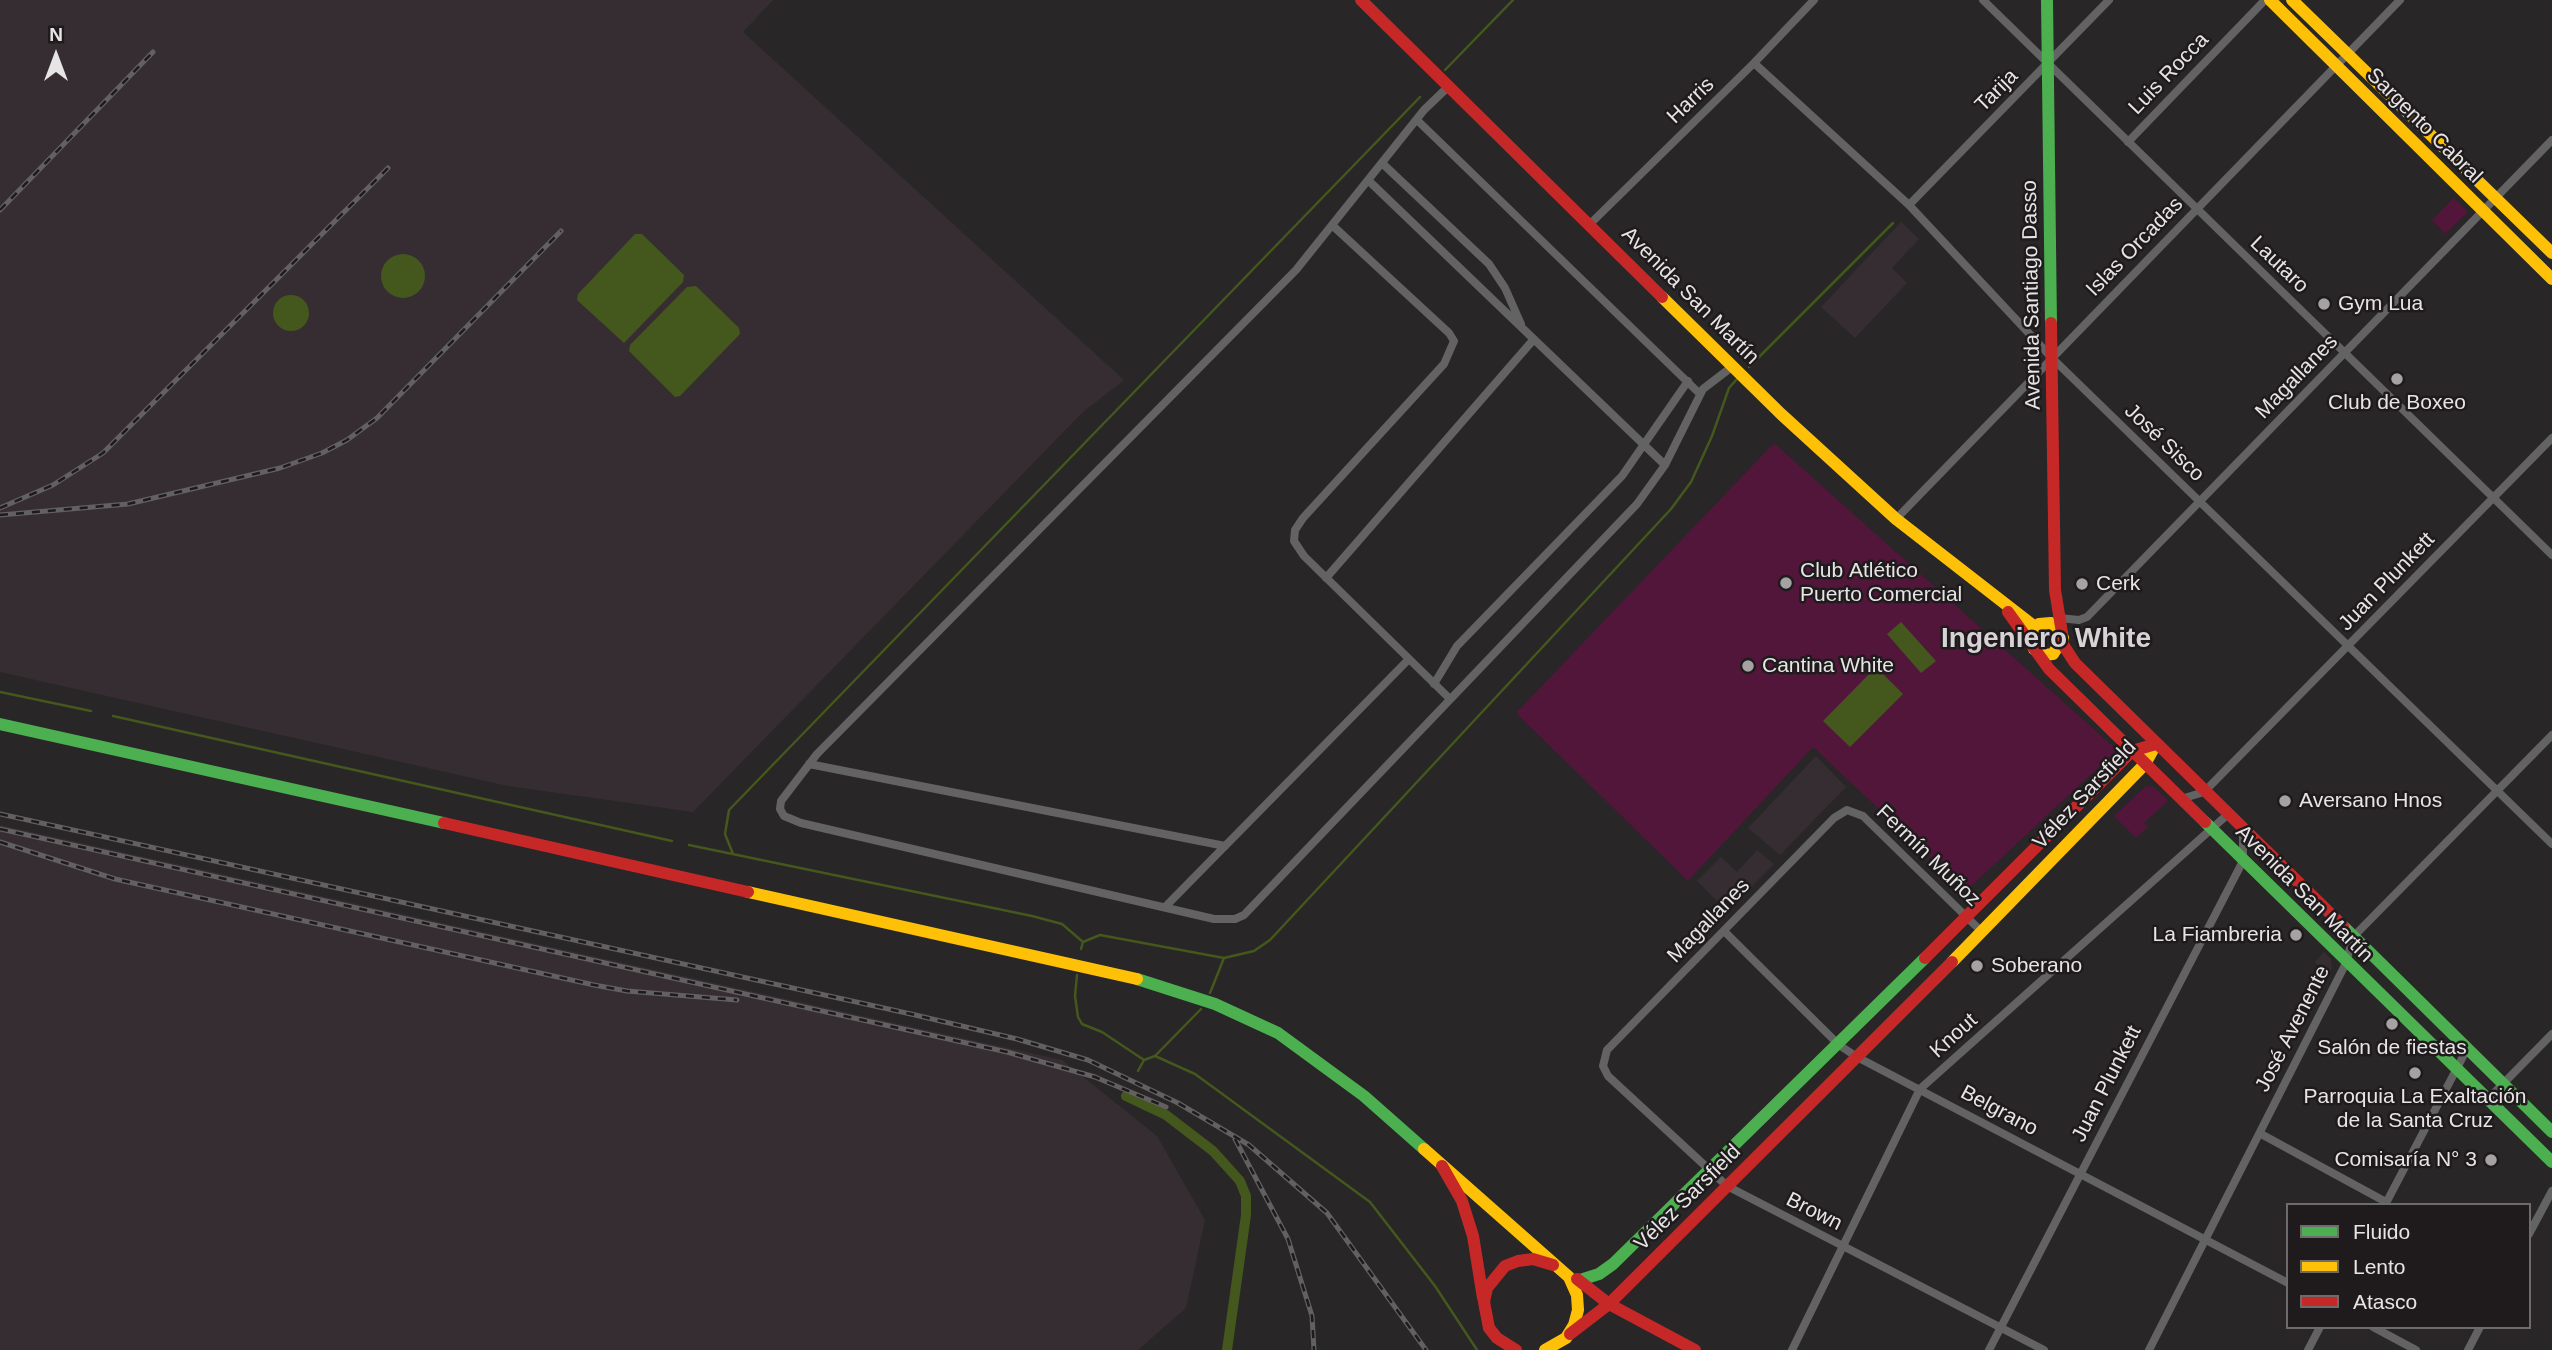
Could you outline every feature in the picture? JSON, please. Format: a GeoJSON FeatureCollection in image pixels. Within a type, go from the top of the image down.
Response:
{"type":"FeatureCollection","features":[{"type":"Feature","properties":{"kind":"main road","name":"Avenida San Martín"},"geometry":{"type":"LineString","coordinates":[[1361,0],[1733,366],[1896,519],[2004,606],[2037,626],[2051,623],[2062,638],[2070,658],[2552,1132]]}},
{"type":"Feature","properties":{"kind":"main road","name":"Avenida Santiago Dasso"},"geometry":{"type":"LineString","coordinates":[[2047,0],[2055,590],[2062,638]]}},
{"type":"Feature","properties":{"kind":"main road","name":"Sargento Cabral"},"geometry":{"type":"LineString","coordinates":[[2267,0],[2552,279]]}},
{"type":"Feature","properties":{"kind":"main road","name":"Sargento Cabral"},"geometry":{"type":"LineString","coordinates":[[2292,0],[2552,253]]}},
{"type":"Feature","properties":{"kind":"main road","name":"Avenida Santiago Dasso"},"geometry":{"type":"LineString","coordinates":[[2037,626],[2051,607],[2055,590]]}},
{"type":"Feature","properties":{"kind":"main road","name":"Avenida San Martín"},"geometry":{"type":"LineString","coordinates":[[2004,606],[2049,669],[2552,1162]]}},
{"type":"Feature","properties":{"kind":"main road"},"geometry":{"type":"LineString","coordinates":[[2037,626],[2030,635],[2032,647],[2049,655],[2057,651],[2062,638]]}},
{"type":"Feature","properties":{"kind":"main road"},"geometry":{"type":"LineString","coordinates":[[0,724],[1150,982],[1215,1004],[1278,1033],[1364,1096],[1570,1275],[1609,1304],[1695,1350]]}},
{"type":"Feature","properties":{"kind":"main road","name":"Vélez Sarsfield"},"geometry":{"type":"LineString","coordinates":[[1570,1275],[1599,1274],[1613,1264],[1839,1045],[2132,751],[2156,744]]}},
{"type":"Feature","properties":{"kind":"main road","name":"Vélez Sarsfield"},"geometry":{"type":"LineString","coordinates":[[1550,1349],[1609,1304],[1857,1057],[2145,764],[2156,744]]}},
{"type":"Feature","properties":{"kind":"main road"},"geometry":{"type":"LineString","coordinates":[[1437,1157],[1462,1201],[1470,1224],[1489,1328],[1508,1348]]}},
{"type":"Feature","properties":{"kind":"main road"},"geometry":{"type":"LineString","coordinates":[[1484,1302],[1495,1276],[1518,1261],[1533,1259],[1570,1275],[1577,1295],[1578,1310],[1574,1325],[1566,1338]]}},
{"type":"Feature","properties":{"kind":"street","name":"Harris"},"geometry":{"type":"LineString","coordinates":[[1589,225],[1754,64],[1814,0]]}},
{"type":"Feature","properties":{"kind":"street","name":"Lautaro"},"geometry":{"type":"LineString","coordinates":[[1983,0],[2552,555]]}},
{"type":"Feature","properties":{"kind":"street","name":"Tarija"},"geometry":{"type":"LineString","coordinates":[[1909,205],[2109,0]]}},
{"type":"Feature","properties":{"kind":"street","name":"Luis Rocca"},"geometry":{"type":"LineString","coordinates":[[2128,142],[2267,0]]}},
{"type":"Feature","properties":{"kind":"street","name":"Islas Orcadas"},"geometry":{"type":"LineString","coordinates":[[1896,519],[2400,0]]}},
{"type":"Feature","properties":{"kind":"street","name":"José Sisco"},"geometry":{"type":"LineString","coordinates":[[1754,64],[1909,205],[2052,358],[2552,844]]}},
{"type":"Feature","properties":{"kind":"street"},"geometry":{"type":"LineString","coordinates":[[1448,86],[1256,311],[809,764],[781,801],[780,810],[792,821],[1225,920],[1244,915],[1637,504],[1665,465],[1700,394],[1733,366]]}},
{"type":"Feature","properties":{"kind":"street"},"geometry":{"type":"LineString","coordinates":[[1417,120],[1700,394]]}},
{"type":"Feature","properties":{"kind":"street","name":"Magallanes"},"geometry":{"type":"LineString","coordinates":[[2059,618],[2079,620],[2087,617],[2552,140]]}},
{"type":"Feature","properties":{"kind":"street"},"geometry":{"type":"LineString","coordinates":[[1383,164],[1489,264],[1505,288],[1524,330]]}},
{"type":"Feature","properties":{"kind":"street"},"geometry":{"type":"LineString","coordinates":[[1369,181],[1665,465]]}},
{"type":"Feature","properties":{"kind":"street"},"geometry":{"type":"LineString","coordinates":[[1332,225],[1449,333],[1454,341],[1444,364],[1296,530],[1297,548],[1450,699]]}},
{"type":"Feature","properties":{"kind":"street"},"geometry":{"type":"LineString","coordinates":[[1326,578],[1534,339]]}},
{"type":"Feature","properties":{"kind":"street"},"geometry":{"type":"LineString","coordinates":[[1434,684],[1457,646],[1622,476],[1688,381]]}},
{"type":"Feature","properties":{"kind":"street","name":"Juan Plunkett"},"geometry":{"type":"LineString","coordinates":[[2181,799],[2204,792],[2552,438]]}},
{"type":"Feature","properties":{"kind":"street"},"geometry":{"type":"LineString","coordinates":[[1166,905],[1409,659]]}},
{"type":"Feature","properties":{"kind":"street","name":"José Avenente"},"geometry":{"type":"LineString","coordinates":[[2150,1350],[2346,962],[2353,937],[2552,735]]}},
{"type":"Feature","properties":{"kind":"street"},"geometry":{"type":"LineString","coordinates":[[809,764],[1225,846]]}},
{"type":"Feature","properties":{"kind":"street","name":"Magallanes"},"geometry":{"type":"LineString","coordinates":[[1602,1062],[1607,1050],[1834,818],[1847,810]]}},
{"type":"Feature","properties":{"kind":"street","name":"Fermín Muñoz"},"geometry":{"type":"LineString","coordinates":[[1847,810],[1863,816],[1982,932]]}},
{"type":"Feature","properties":{"kind":"street","name":"Knout"},"geometry":{"type":"LineString","coordinates":[[1792,1350],[1920,1089],[2227,815]]}},
{"type":"Feature","properties":{"kind":"street","name":"Juan Plunkett"},"geometry":{"type":"LineString","coordinates":[[1989,1350],[2243,860],[2243,830]]}},
{"type":"Feature","properties":{"kind":"street","name":"Belgrano"},"geometry":{"type":"LineString","coordinates":[[1724,930],[1839,1045],[1857,1057],[2286,1282]]}},
{"type":"Feature","properties":{"kind":"street"},"geometry":{"type":"LineString","coordinates":[[2488,1099],[2552,1034]]}},
{"type":"Feature","properties":{"kind":"street"},"geometry":{"type":"LineString","coordinates":[[2261,1134],[2385,1203],[2467,1049]]}},
{"type":"Feature","properties":{"kind":"street","name":"Brown"},"geometry":{"type":"LineString","coordinates":[[1602,1062],[1608,1076],[1708,1172],[1727,1186],[2043,1350]]}},
{"type":"Feature","properties":{"kind":"street"},"geometry":{"type":"LineString","coordinates":[[2531,1230],[2552,1191]]}},
{"type":"Feature","properties":{"kind":"street"},"geometry":{"type":"LineString","coordinates":[[2308,1350],[2319,1329]]}},
{"type":"Feature","properties":{"kind":"street"},"geometry":{"type":"LineString","coordinates":[[2377,1329],[2416,1350]]}},
{"type":"Feature","properties":{"kind":"street"},"geometry":{"type":"LineString","coordinates":[[2468,1350],[2479,1329]]}},
{"type":"Feature","properties":{"kind":"shaded area"},"geometry":{"type":"Polygon","coordinates":[[[0,0],[773,0],[743,32],[1124,380],[1083,412],[693,812],[508,786],[0,672],[0,0]]]}},
{"type":"Feature","properties":{"kind":"shaded area"},"geometry":{"type":"Polygon","coordinates":[[[2454,198],[2468,212],[2445,234],[2432,220],[2454,198]]]}},
{"type":"Feature","properties":{"kind":"shaded area"},"geometry":{"type":"Polygon","coordinates":[[[1901,222],[1919,239],[1892,268],[1907,283],[1855,338],[1821,307],[1901,222]]]}},
{"type":"Feature","properties":{"kind":"shaded area"},"geometry":{"type":"Polygon","coordinates":[[[635,234],[642,234],[684,275],[683,282],[624,343],[577,300],[578,294],[635,234]]]}},
{"type":"Feature","properties":{"kind":"shaded area"},"geometry":{"type":"Polygon","coordinates":[[[403,254],[418,261],[425,276],[418,291],[403,298],[388,291],[381,276],[388,261],[403,254]]]}},
{"type":"Feature","properties":{"kind":"shaded area"},"geometry":{"type":"Polygon","coordinates":[[[696,286],[739,328],[740,334],[680,396],[675,397],[629,351],[630,345],[687,287],[696,286]]]}},
{"type":"Feature","properties":{"kind":"shaded area"},"geometry":{"type":"Polygon","coordinates":[[[291,295],[304,300],[309,313],[304,326],[291,331],[278,326],[273,313],[278,300],[291,295]]]}},
{"type":"Feature","properties":{"kind":"shaded area","name":"Club Atlético Puerto Comercial"},"geometry":{"type":"Polygon","coordinates":[[[1774,443],[2117,750],[1966,891],[1813,747],[1688,881],[1516,713],[1774,443]]]}},
{"type":"Feature","properties":{"kind":"shaded area"},"geometry":{"type":"Polygon","coordinates":[[[1901,622],[1936,661],[1921,673],[1887,634],[1901,622]]]}},
{"type":"Feature","properties":{"kind":"shaded area"},"geometry":{"type":"Polygon","coordinates":[[[1876,667],[1903,694],[1850,747],[1823,721],[1876,667]]]}},
{"type":"Feature","properties":{"kind":"shaded area"},"geometry":{"type":"Polygon","coordinates":[[[1816,756],[1846,787],[1780,855],[1748,828],[1816,756]]]}},
{"type":"Feature","properties":{"kind":"shaded area"},"geometry":{"type":"Polygon","coordinates":[[[2146,786],[2154,787],[2168,801],[2144,823],[2148,827],[2136,838],[2114,816],[2146,786]]]}},
{"type":"Feature","properties":{"kind":"shaded area"},"geometry":{"type":"Polygon","coordinates":[[[0,825],[1062,1060],[1157,1136],[1205,1220],[1186,1308],[1138,1350],[0,1350],[0,825]]]}},
{"type":"Feature","properties":{"kind":"shaded area"},"geometry":{"type":"Polygon","coordinates":[[[1757,850],[1774,864],[1727,911],[1697,881],[1721,857],[1737,872],[1757,850]]]}},
{"type":"Feature","properties":{"kind":"shaded area"},"geometry":{"type":"Polygon","coordinates":[[[2324,952],[2331,959],[2332,968],[2324,984],[2312,979],[2318,966],[2315,962],[2324,952]]]}},
{"type":"Feature","properties":{"kind":"waterway"},"geometry":{"type":"LineString","coordinates":[[1445,70],[1513,0]]}},
{"type":"Feature","properties":{"kind":"waterway"},"geometry":{"type":"LineString","coordinates":[[733,854],[725,834],[729,810],[1420,97]]}},
{"type":"Feature","properties":{"kind":"waterway"},"geometry":{"type":"LineString","coordinates":[[1749,367],[1893,223]]}},
{"type":"Feature","properties":{"kind":"waterway"},"geometry":{"type":"LineString","coordinates":[[1081,949],[1083,942],[1100,935],[1224,958],[1254,951],[1270,940],[1671,509],[1691,482],[1712,436],[1729,388],[1737,379]]}},
{"type":"Feature","properties":{"kind":"waterway"},"geometry":{"type":"LineString","coordinates":[[0,692],[91,711]]}},
{"type":"Feature","properties":{"kind":"waterway"},"geometry":{"type":"LineString","coordinates":[[113,716],[672,841]]}},
{"type":"Feature","properties":{"kind":"waterway"},"geometry":{"type":"LineString","coordinates":[[689,845],[1032,916],[1062,924],[1083,942]]}},
{"type":"Feature","properties":{"kind":"waterway"},"geometry":{"type":"LineString","coordinates":[[1210,993],[1224,958]]}},
{"type":"Feature","properties":{"kind":"waterway"},"geometry":{"type":"LineString","coordinates":[[1077,975],[1075,996],[1078,1017],[1082,1024],[1102,1032],[1144,1060]]}},
{"type":"Feature","properties":{"kind":"waterway"},"geometry":{"type":"LineString","coordinates":[[1138,1071],[1144,1060],[1155,1056],[1201,1009]]}},
{"type":"Feature","properties":{"kind":"waterway"},"geometry":{"type":"LineString","coordinates":[[1155,1056],[1195,1074],[1370,1202],[1435,1286],[1477,1350]]}},
{"type":"Feature","properties":{"kind":"waterway"},"geometry":{"type":"LineString","coordinates":[[1126,1096],[1166,1115],[1213,1151],[1240,1181],[1246,1196],[1246,1215],[1227,1350]]}},
{"type":"Feature","properties":{"kind":"railway"},"geometry":{"type":"LineString","coordinates":[[0,210],[153,52]]}},
{"type":"Feature","properties":{"kind":"railway"},"geometry":{"type":"LineString","coordinates":[[0,508],[53,485],[103,453],[388,168]]}},
{"type":"Feature","properties":{"kind":"railway"},"geometry":{"type":"LineString","coordinates":[[0,515],[128,504],[280,468],[322,453],[347,440],[377,418],[561,231]]}},
{"type":"Feature","properties":{"kind":"railway"},"geometry":{"type":"LineString","coordinates":[[0,814],[911,1014],[1017,1039],[1088,1060],[1178,1103],[1249,1145],[1327,1213],[1426,1350]]}},
{"type":"Feature","properties":{"kind":"railway"},"geometry":{"type":"LineString","coordinates":[[0,829],[1007,1052],[1095,1077],[1166,1107]]}},
{"type":"Feature","properties":{"kind":"railway"},"geometry":{"type":"LineString","coordinates":[[0,842],[115,879],[594,985],[627,991],[737,1000]]}},
{"type":"Feature","properties":{"kind":"railway"},"geometry":{"type":"LineString","coordinates":[[1235,1139],[1288,1239],[1312,1316],[1314,1350]]}},
{"type":"Feature","properties":{"kind":"traffic: fast"},"geometry":{"type":"LineString","coordinates":[[2047,0],[2051,323]]}},
{"type":"Feature","properties":{"kind":"traffic: fast"},"geometry":{"type":"LineString","coordinates":[[0,724],[444,823]]}},
{"type":"Feature","properties":{"kind":"traffic: fast"},"geometry":{"type":"LineString","coordinates":[[2205,822],[2552,1162]]}},
{"type":"Feature","properties":{"kind":"traffic: fast"},"geometry":{"type":"LineString","coordinates":[[2343,926],[2552,1132]]}},
{"type":"Feature","properties":{"kind":"traffic: fast"},"geometry":{"type":"LineString","coordinates":[[1580,1280],[1599,1274],[1613,1264],[1925,958]]}},
{"type":"Feature","properties":{"kind":"traffic: fast"},"geometry":{"type":"LineString","coordinates":[[1137,979],[1215,1004],[1278,1033],[1364,1096],[1424,1149]]}},
{"type":"Feature","properties":{"kind":"traffic: slow"},"geometry":{"type":"LineString","coordinates":[[2270,0],[2552,279]]}},
{"type":"Feature","properties":{"kind":"traffic: slow"},"geometry":{"type":"LineString","coordinates":[[2292,0],[2552,253]]}},
{"type":"Feature","properties":{"kind":"traffic: slow"},"geometry":{"type":"LineString","coordinates":[[1662,297],[1781,414],[1896,519],[2035,627]]}},
{"type":"Feature","properties":{"kind":"traffic: slow"},"geometry":{"type":"LineString","coordinates":[[2032,631],[2039,624],[2051,623],[2059,629],[2063,638],[2053,654],[2044,655],[2034,649]]}},
{"type":"Feature","properties":{"kind":"traffic: slow"},"geometry":{"type":"LineString","coordinates":[[1952,962],[2145,764],[2156,744]]}},
{"type":"Feature","properties":{"kind":"traffic: slow"},"geometry":{"type":"LineString","coordinates":[[748,892],[1137,979]]}},
{"type":"Feature","properties":{"kind":"traffic: slow"},"geometry":{"type":"LineString","coordinates":[[1424,1149],[1569,1277],[1577,1295],[1578,1310],[1574,1325],[1566,1338],[1545,1350]]}},
{"type":"Feature","properties":{"kind":"traffic: jam"},"geometry":{"type":"LineString","coordinates":[[1361,0],[1662,297]]}},
{"type":"Feature","properties":{"kind":"traffic: jam"},"geometry":{"type":"LineString","coordinates":[[2051,323],[2055,590],[2062,633]]}},
{"type":"Feature","properties":{"kind":"traffic: jam"},"geometry":{"type":"LineString","coordinates":[[2008,612],[2049,669],[2205,822]]}},
{"type":"Feature","properties":{"kind":"traffic: jam"},"geometry":{"type":"LineString","coordinates":[[2062,643],[2075,663],[2343,926]]}},
{"type":"Feature","properties":{"kind":"traffic: jam"},"geometry":{"type":"LineString","coordinates":[[1925,958],[2132,751],[2156,744]]}},
{"type":"Feature","properties":{"kind":"traffic: jam"},"geometry":{"type":"LineString","coordinates":[[444,823],[748,892]]}},
{"type":"Feature","properties":{"kind":"traffic: jam"},"geometry":{"type":"LineString","coordinates":[[1570,1334],[1609,1304],[1952,962]]}},
{"type":"Feature","properties":{"kind":"traffic: jam"},"geometry":{"type":"LineString","coordinates":[[1442,1166],[1462,1201],[1473,1236],[1483,1298]]}},
{"type":"Feature","properties":{"kind":"traffic: jam"},"geometry":{"type":"LineString","coordinates":[[1516,1350],[1497,1338],[1489,1328],[1484,1302],[1487,1288],[1505,1266],[1518,1261],[1533,1259],[1553,1265]]}},
{"type":"Feature","properties":{"kind":"traffic: jam"},"geometry":{"type":"LineString","coordinates":[[1577,1279],[1609,1304],[1695,1350]]}},
{"type":"Feature","properties":{"kind":"place","name":"Gym Lua"},"geometry":{"type":"Point","coordinates":[2324,304]}},
{"type":"Feature","properties":{"kind":"place","name":"Club de Boxeo"},"geometry":{"type":"Point","coordinates":[2397,379]}},
{"type":"Feature","properties":{"kind":"place","name":"Club Atlético Puerto Comercial"},"geometry":{"type":"Point","coordinates":[1786,583]}},
{"type":"Feature","properties":{"kind":"place","name":"Cerk"},"geometry":{"type":"Point","coordinates":[2082,584]}},
{"type":"Feature","properties":{"kind":"place","name":"Cantina White"},"geometry":{"type":"Point","coordinates":[1748,666]}},
{"type":"Feature","properties":{"kind":"place","name":"Aversano Hnos"},"geometry":{"type":"Point","coordinates":[2285,801]}},
{"type":"Feature","properties":{"kind":"place","name":"La Fiambreria"},"geometry":{"type":"Point","coordinates":[2296,935]}},
{"type":"Feature","properties":{"kind":"place","name":"Soberano"},"geometry":{"type":"Point","coordinates":[1977,966]}},
{"type":"Feature","properties":{"kind":"place","name":"Salón de fiestas"},"geometry":{"type":"Point","coordinates":[2392,1024]}},
{"type":"Feature","properties":{"kind":"place","name":"Parroquia La Exaltación de la Santa Cruz"},"geometry":{"type":"Point","coordinates":[2415,1073]}},
{"type":"Feature","properties":{"kind":"place","name":"Comisaría N° 3"},"geometry":{"type":"Point","coordinates":[2491,1160]}},
{"type":"Feature","properties":{"kind":"district","name":"Ingeniero White"},"geometry":{"type":"Point","coordinates":[2046,639]}}]}
